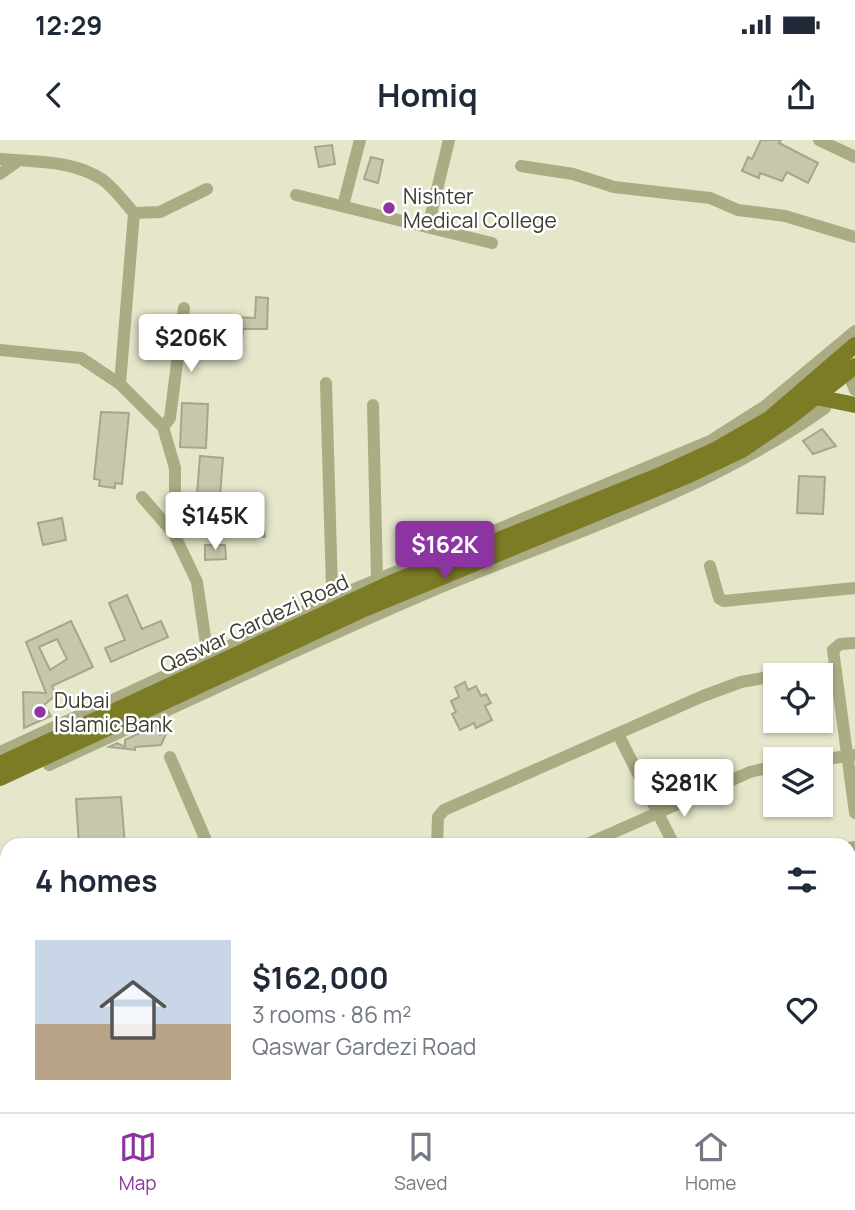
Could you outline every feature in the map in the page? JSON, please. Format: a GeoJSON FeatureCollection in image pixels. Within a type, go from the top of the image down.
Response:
{"type":"FeatureCollection","features":[{"type":"Feature","properties":{"kind":"main road","name":"Qaswar Gardezi Road"},"geometry":{"type":"LineString","coordinates":[[2,775],[225,654],[338,602],[658,476],[717,449],[764,415],[848,365],[855,345]]}},
{"type":"Feature","properties":{"kind":"main road"},"geometry":{"type":"LineString","coordinates":[[2,775],[742,450],[822,398],[848,365]]}},
{"type":"Feature","properties":{"kind":"main road"},"geometry":{"type":"LineString","coordinates":[[822,398],[855,405]]}},
{"type":"Feature","properties":{"kind":"street"},"geometry":{"type":"LineString","coordinates":[[344,206],[360,140]]}},
{"type":"Feature","properties":{"kind":"street"},"geometry":{"type":"LineString","coordinates":[[428,227],[449,140]]}},
{"type":"Feature","properties":{"kind":"street"},"geometry":{"type":"LineString","coordinates":[[819,140],[855,157]]}},
{"type":"Feature","properties":{"kind":"street"},"geometry":{"type":"LineString","coordinates":[[0,159],[60,164],[86,170],[105,182],[134,213],[120,384]]}},
{"type":"Feature","properties":{"kind":"street"},"geometry":{"type":"LineString","coordinates":[[0,174],[18,161]]}},
{"type":"Feature","properties":{"kind":"street"},"geometry":{"type":"LineString","coordinates":[[521,166],[573,174],[614,187],[710,198],[737,210],[785,216],[855,237]]}},
{"type":"Feature","properties":{"kind":"street"},"geometry":{"type":"LineString","coordinates":[[134,213],[160,212],[177,206],[207,188]]}},
{"type":"Feature","properties":{"kind":"street"},"geometry":{"type":"LineString","coordinates":[[296,195],[492,243]]}},
{"type":"Feature","properties":{"kind":"street"},"geometry":{"type":"LineString","coordinates":[[163,427],[170,418],[184,308]]}},
{"type":"Feature","properties":{"kind":"street"},"geometry":{"type":"LineString","coordinates":[[326,383],[332,589],[338,602],[377,580],[656,466],[764,415],[855,331]]}},
{"type":"Feature","properties":{"kind":"street"},"geometry":{"type":"LineString","coordinates":[[0,350],[81,358],[120,384],[163,427],[175,468],[175,536]]}},
{"type":"Feature","properties":{"kind":"street"},"geometry":{"type":"LineString","coordinates":[[848,365],[855,390]]}},
{"type":"Feature","properties":{"kind":"street"},"geometry":{"type":"LineString","coordinates":[[373,405],[377,580]]}},
{"type":"Feature","properties":{"kind":"street"},"geometry":{"type":"LineString","coordinates":[[142,497],[175,536],[197,582],[208,658]]}},
{"type":"Feature","properties":{"kind":"street"},"geometry":{"type":"LineString","coordinates":[[710,566],[721,600],[855,588]]}},
{"type":"Feature","properties":{"kind":"street"},"geometry":{"type":"LineString","coordinates":[[855,643],[835,646],[836,671],[852,755],[855,813]]}},
{"type":"Feature","properties":{"kind":"street"},"geometry":{"type":"LineString","coordinates":[[0,752],[208,658],[225,654]]}},
{"type":"Feature","properties":{"kind":"street"},"geometry":{"type":"LineString","coordinates":[[437,838],[438,817],[444,810],[741,682],[763,678]]}},
{"type":"Feature","properties":{"kind":"street"},"geometry":{"type":"LineString","coordinates":[[618,734],[670,838]]}},
{"type":"Feature","properties":{"kind":"street"},"geometry":{"type":"LineString","coordinates":[[833,758],[852,755]]}},
{"type":"Feature","properties":{"kind":"street"},"geometry":{"type":"LineString","coordinates":[[170,757],[205,838]]}},
{"type":"Feature","properties":{"kind":"street"},"geometry":{"type":"LineString","coordinates":[[601,838],[750,772],[763,769]]}},
{"type":"Feature","properties":{"kind":"building"},"geometry":{"type":"Polygon","coordinates":[[[761,140],[781,140],[779,143],[818,163],[808,183],[787,172],[782,181],[760,173],[759,178],[742,171],[748,157],[752,159],[761,140]]]}},
{"type":"Feature","properties":{"kind":"building"},"geometry":{"type":"Polygon","coordinates":[[[332,145],[335,164],[319,167],[315,147],[332,145]]]}},
{"type":"Feature","properties":{"kind":"building"},"geometry":{"type":"Polygon","coordinates":[[[371,157],[383,160],[378,183],[364,179],[371,157]]]}},
{"type":"Feature","properties":{"kind":"building"},"geometry":{"type":"Polygon","coordinates":[[[256,297],[268,298],[267,329],[243,329],[242,339],[233,339],[233,317],[255,318],[256,297]]]}},
{"type":"Feature","properties":{"kind":"building"},"geometry":{"type":"Polygon","coordinates":[[[182,403],[208,404],[206,448],[180,447],[182,403]]]}},
{"type":"Feature","properties":{"kind":"building"},"geometry":{"type":"Polygon","coordinates":[[[101,412],[129,413],[122,484],[115,483],[115,488],[99,486],[100,480],[94,479],[101,412]]]}},
{"type":"Feature","properties":{"kind":"building"},"geometry":{"type":"Polygon","coordinates":[[[822,429],[836,446],[813,454],[803,441],[822,429]]]}},
{"type":"Feature","properties":{"kind":"building"},"geometry":{"type":"Polygon","coordinates":[[[200,456],[223,458],[218,521],[195,519],[200,456]]]}},
{"type":"Feature","properties":{"kind":"building"},"geometry":{"type":"Polygon","coordinates":[[[799,476],[825,477],[823,514],[797,513],[799,476]]]}},
{"type":"Feature","properties":{"kind":"building"},"geometry":{"type":"Polygon","coordinates":[[[62,518],[66,540],[43,545],[38,523],[62,518]]]}},
{"type":"Feature","properties":{"kind":"building"},"geometry":{"type":"Polygon","coordinates":[[[263,521],[265,537],[242,535],[242,522],[263,521]]]}},
{"type":"Feature","properties":{"kind":"building"},"geometry":{"type":"Polygon","coordinates":[[[205,545],[225,545],[226,559],[205,560],[205,545]]]}},
{"type":"Feature","properties":{"kind":"building"},"geometry":{"type":"Polygon","coordinates":[[[127,595],[142,629],[161,621],[168,637],[111,662],[105,648],[125,640],[109,603],[127,595]]]}},
{"type":"Feature","properties":{"kind":"building"},"geometry":{"type":"Polygon","coordinates":[[[71,621],[93,667],[52,686],[55,693],[58,693],[44,705],[51,716],[24,728],[23,692],[46,693],[26,642],[71,621]],[[57,639],[39,647],[50,670],[67,659],[57,639]]]}},
{"type":"Feature","properties":{"kind":"building"},"geometry":{"type":"Polygon","coordinates":[[[465,682],[468,690],[476,686],[481,696],[486,694],[491,703],[485,706],[492,720],[476,728],[474,723],[460,730],[452,714],[456,712],[451,701],[459,697],[455,687],[465,682]]]}},
{"type":"Feature","properties":{"kind":"building"},"geometry":{"type":"Polygon","coordinates":[[[156,725],[160,735],[167,732],[161,745],[135,747],[135,750],[109,747],[117,743],[125,747],[125,740],[156,725]]]}},
{"type":"Feature","properties":{"kind":"building"},"geometry":{"type":"Polygon","coordinates":[[[121,797],[124,838],[79,838],[76,799],[121,797]]]}},
{"type":"Feature","properties":{"kind":"place","name":"Nishter Medical College"},"geometry":{"type":"Point","coordinates":[389,208]}},
{"type":"Feature","properties":{"kind":"place","name":"Dubai Islamic Bank"},"geometry":{"type":"Point","coordinates":[40,712]}}]}
